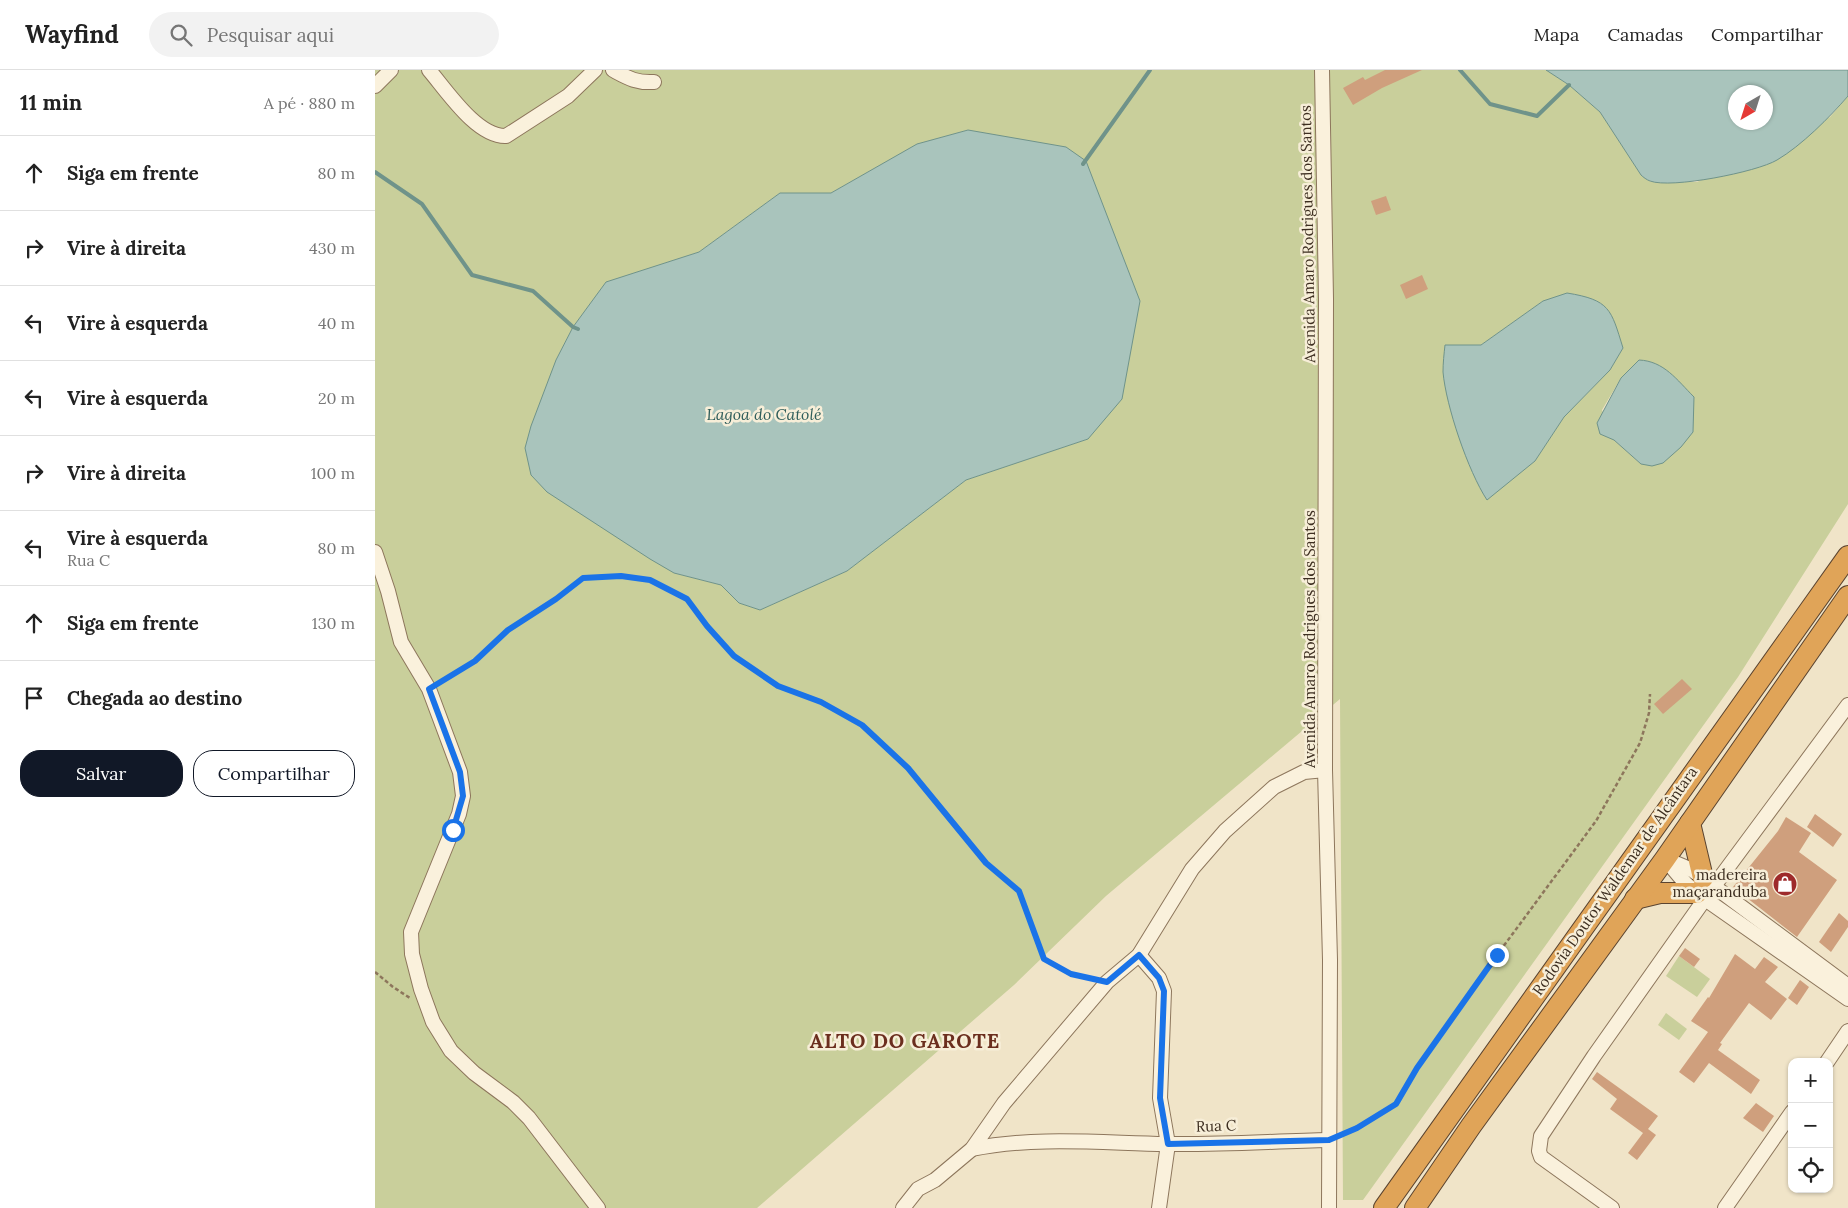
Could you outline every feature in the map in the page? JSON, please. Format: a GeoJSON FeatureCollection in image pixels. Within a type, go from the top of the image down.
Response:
{"type":"FeatureCollection","features":[{"type":"Feature","properties":{"kind":"highway","name":"Rodovia Doutor Waldemar de Alcântara"},"geometry":{"type":"LineString","coordinates":[[1384,1208],[1848,556]]}},
{"type":"Feature","properties":{"kind":"highway","name":"Rodovia Doutor Waldemar de Alcântara"},"geometry":{"type":"LineString","coordinates":[[1415,1208],[1471,1126],[1665,859],[1847,601]]}},
{"type":"Feature","properties":{"kind":"highway"},"geometry":{"type":"LineString","coordinates":[[1635,899],[1660,893],[1705,889],[1690,823]]}},
{"type":"Feature","properties":{"kind":"street"},"geometry":{"type":"LineString","coordinates":[[375,86],[391,70]]}},
{"type":"Feature","properties":{"kind":"street"},"geometry":{"type":"LineString","coordinates":[[429,70],[480,127],[497,136],[506,136],[568,96],[595,70]]}},
{"type":"Feature","properties":{"kind":"street"},"geometry":{"type":"LineString","coordinates":[[613,70],[628,80],[653,82]]}},
{"type":"Feature","properties":{"kind":"street","name":"Avenida Amaro Rodrigues dos Santos"},"geometry":{"type":"LineString","coordinates":[[1322,70],[1327,299],[1325,770],[1330,960],[1328,1206]]}},
{"type":"Feature","properties":{"kind":"street"},"geometry":{"type":"LineString","coordinates":[[375,552],[388,590],[401,642],[429,689],[460,772],[463,796],[453,830],[411,932],[410,942],[415,970],[428,1009],[451,1051],[474,1073],[513,1102],[529,1118],[598,1208]]}},
{"type":"Feature","properties":{"kind":"street"},"geometry":{"type":"LineString","coordinates":[[1612,1208],[1541,1157],[1539,1143],[1548,1125],[1705,889],[1848,705]]}},
{"type":"Feature","properties":{"kind":"street"},"geometry":{"type":"LineString","coordinates":[[903,1208],[918,1189],[935,1180],[972,1149],[1025,1077],[1107,982],[1139,955],[1192,869],[1244,812],[1274,787],[1293,776],[1304,772],[1325,770]]}},
{"type":"Feature","properties":{"kind":"street"},"geometry":{"type":"LineString","coordinates":[[1665,859],[1848,999]]}},
{"type":"Feature","properties":{"kind":"street"},"geometry":{"type":"LineString","coordinates":[[1705,889],[1848,986]]}},
{"type":"Feature","properties":{"kind":"street"},"geometry":{"type":"LineString","coordinates":[[1139,955],[1159,978],[1164,991],[1160,1098],[1168,1144],[1159,1208]]}},
{"type":"Feature","properties":{"kind":"street"},"geometry":{"type":"LineString","coordinates":[[1830,1058],[1848,1031]]}},
{"type":"Feature","properties":{"kind":"street"},"geometry":{"type":"LineString","coordinates":[[1725,1208],[1788,1118]]}},
{"type":"Feature","properties":{"kind":"street","name":"Rua C"},"geometry":{"type":"LineString","coordinates":[[972,1149],[996,1144],[1085,1142],[1168,1144],[1329,1140]]}},
{"type":"Feature","properties":{"kind":"path"},"geometry":{"type":"LineString","coordinates":[[429,689],[475,661],[508,630],[556,599],[583,578],[621,576],[650,580],[687,599],[707,626],[734,656],[778,686],[821,702],[862,725],[908,768],[986,863],[1019,891],[1044,959],[1071,974],[1107,982]]}},
{"type":"Feature","properties":{"kind":"path"},"geometry":{"type":"LineString","coordinates":[[1329,1140],[1357,1128],[1396,1104],[1417,1068],[1497,955],[1596,822],[1640,742],[1649,713],[1650,694]]}},
{"type":"Feature","properties":{"kind":"path"},"geometry":{"type":"LineString","coordinates":[[375,972],[393,987],[428,1009]]}},
{"type":"Feature","properties":{"kind":"green space"},"geometry":{"type":"Polygon","coordinates":[[[375,70],[1546,70],[1569,85],[1600,112],[1641,175],[1651,182],[1697,182],[1830,117],[1848,96],[1848,504],[1738,677],[1363,1200],[1343,1200],[1340,699],[1106,896],[1014,985],[757,1208],[375,1208],[375,70]],[[968,130],[918,144],[831,193],[780,193],[699,252],[606,283],[573,327],[556,360],[674,573],[721,585],[739,603],[760,610],[847,571],[966,480],[1088,439],[968,130]],[[1543,301],[1481,345],[1445,345],[1535,461],[1564,417],[1610,370],[1623,348],[1543,301]],[[1639,360],[1621,378],[1602,410],[1614,440],[1641,464],[1639,360]]]}},
{"type":"Feature","properties":{"kind":"green space"},"geometry":{"type":"Polygon","coordinates":[[[1679,956],[1710,979],[1697,997],[1666,976],[1679,956]]]}},
{"type":"Feature","properties":{"kind":"green space"},"geometry":{"type":"Polygon","coordinates":[[[1666,1013],[1687,1029],[1679,1040],[1658,1025],[1666,1013]]]}},
{"type":"Feature","properties":{"kind":"water"},"geometry":{"type":"Polygon","coordinates":[[[1546,70],[1848,70],[1848,96],[1815,131],[1796,147],[1767,165],[1714,178],[1676,183],[1661,183],[1646,179],[1642,176],[1600,112],[1569,85],[1546,70]]]}},
{"type":"Feature","properties":{"kind":"water","name":"Lagoa do Catolé"},"geometry":{"type":"Polygon","coordinates":[[[968,130],[1066,147],[1086,161],[1140,301],[1122,399],[1088,439],[966,480],[847,571],[760,610],[739,603],[721,585],[674,573],[650,559],[547,492],[531,475],[525,448],[531,426],[556,360],[573,327],[606,282],[699,252],[780,193],[831,193],[917,144],[968,130]]]}},
{"type":"Feature","properties":{"kind":"water"},"geometry":{"type":"Polygon","coordinates":[[[1567,293],[1592,299],[1607,308],[1623,348],[1610,370],[1564,417],[1535,461],[1487,500],[1466,456],[1448,402],[1443,372],[1445,345],[1481,345],[1543,301],[1567,293]]]}},
{"type":"Feature","properties":{"kind":"water"},"geometry":{"type":"Polygon","coordinates":[[[1639,360],[1656,364],[1670,372],[1694,397],[1693,432],[1681,447],[1663,463],[1652,466],[1641,464],[1614,440],[1600,434],[1597,423],[1621,378],[1639,360]]]}},
{"type":"Feature","properties":{"kind":"building"},"geometry":{"type":"Polygon","coordinates":[[[1385,70],[1422,70],[1382,88],[1353,105],[1343,88],[1363,77],[1365,80],[1385,70]]]}},
{"type":"Feature","properties":{"kind":"building"},"geometry":{"type":"Polygon","coordinates":[[[1386,196],[1391,210],[1376,215],[1371,201],[1386,196]]]}},
{"type":"Feature","properties":{"kind":"building"},"geometry":{"type":"Polygon","coordinates":[[[1422,275],[1428,289],[1406,299],[1400,285],[1422,275]]]}},
{"type":"Feature","properties":{"kind":"building"},"geometry":{"type":"Polygon","coordinates":[[[1682,679],[1692,689],[1663,714],[1654,704],[1682,679]]]}},
{"type":"Feature","properties":{"kind":"building"},"geometry":{"type":"Polygon","coordinates":[[[1815,814],[1842,834],[1833,847],[1807,827],[1815,814]]]}},
{"type":"Feature","properties":{"kind":"building","name":"madereira maçaranduba"},"geometry":{"type":"Polygon","coordinates":[[[1786,817],[1811,833],[1799,852],[1837,880],[1797,937],[1733,887],[1778,831],[1786,817]]]}},
{"type":"Feature","properties":{"kind":"building"},"geometry":{"type":"Polygon","coordinates":[[[1839,913],[1848,921],[1848,927],[1831,952],[1819,942],[1839,913]]]}},
{"type":"Feature","properties":{"kind":"building"},"geometry":{"type":"Polygon","coordinates":[[[1685,948],[1700,959],[1694,967],[1679,956],[1685,948]]]}},
{"type":"Feature","properties":{"kind":"building"},"geometry":{"type":"Polygon","coordinates":[[[1735,954],[1755,969],[1764,957],[1778,967],[1765,982],[1787,999],[1771,1020],[1749,1003],[1720,1043],[1722,1044],[1718,1050],[1760,1080],[1751,1094],[1709,1063],[1694,1083],[1679,1072],[1708,1032],[1691,1021],[1709,998],[1735,954]]]}},
{"type":"Feature","properties":{"kind":"building"},"geometry":{"type":"Polygon","coordinates":[[[1800,980],[1809,987],[1797,1005],[1788,998],[1800,980]]]}},
{"type":"Feature","properties":{"kind":"building"},"geometry":{"type":"Polygon","coordinates":[[[1597,1072],[1658,1116],[1648,1129],[1656,1135],[1637,1160],[1628,1153],[1643,1133],[1610,1109],[1617,1099],[1592,1079],[1597,1072]]]}},
{"type":"Feature","properties":{"kind":"building"},"geometry":{"type":"Polygon","coordinates":[[[1756,1103],[1774,1116],[1763,1132],[1743,1118],[1756,1103]]]}},
{"type":"Feature","properties":{"kind":"waterway"},"geometry":{"type":"LineString","coordinates":[[1083,164],[1150,70]]}},
{"type":"Feature","properties":{"kind":"waterway"},"geometry":{"type":"LineString","coordinates":[[1460,70],[1490,104],[1537,116],[1569,85]]}},
{"type":"Feature","properties":{"kind":"waterway"},"geometry":{"type":"LineString","coordinates":[[375,172],[422,204],[472,275],[533,291],[573,327],[578,329]]}},
{"type":"Feature","properties":{"kind":"place","name":"madereira maçaranduba"},"geometry":{"type":"Point","coordinates":[1785,884]}},
{"type":"Feature","properties":{"kind":"district","name":"ALTO DO GAROTE"},"geometry":{"type":"Point","coordinates":[905,1041]}},
{"type":"Feature","properties":{"kind":"route"},"geometry":{"type":"LineString","coordinates":[[453,830],[463,796],[462,783],[454,753],[429,689],[475,661],[508,630],[556,599],[583,578],[621,576],[650,580],[687,599],[707,626],[734,656],[778,686],[821,702],[862,725],[908,768],[986,863],[1019,891],[1044,959],[1071,974],[1107,982],[1139,955],[1159,978],[1164,991],[1160,1098],[1168,1144],[1329,1140],[1357,1128],[1396,1104],[1417,1068],[1497,955]]}}]}
